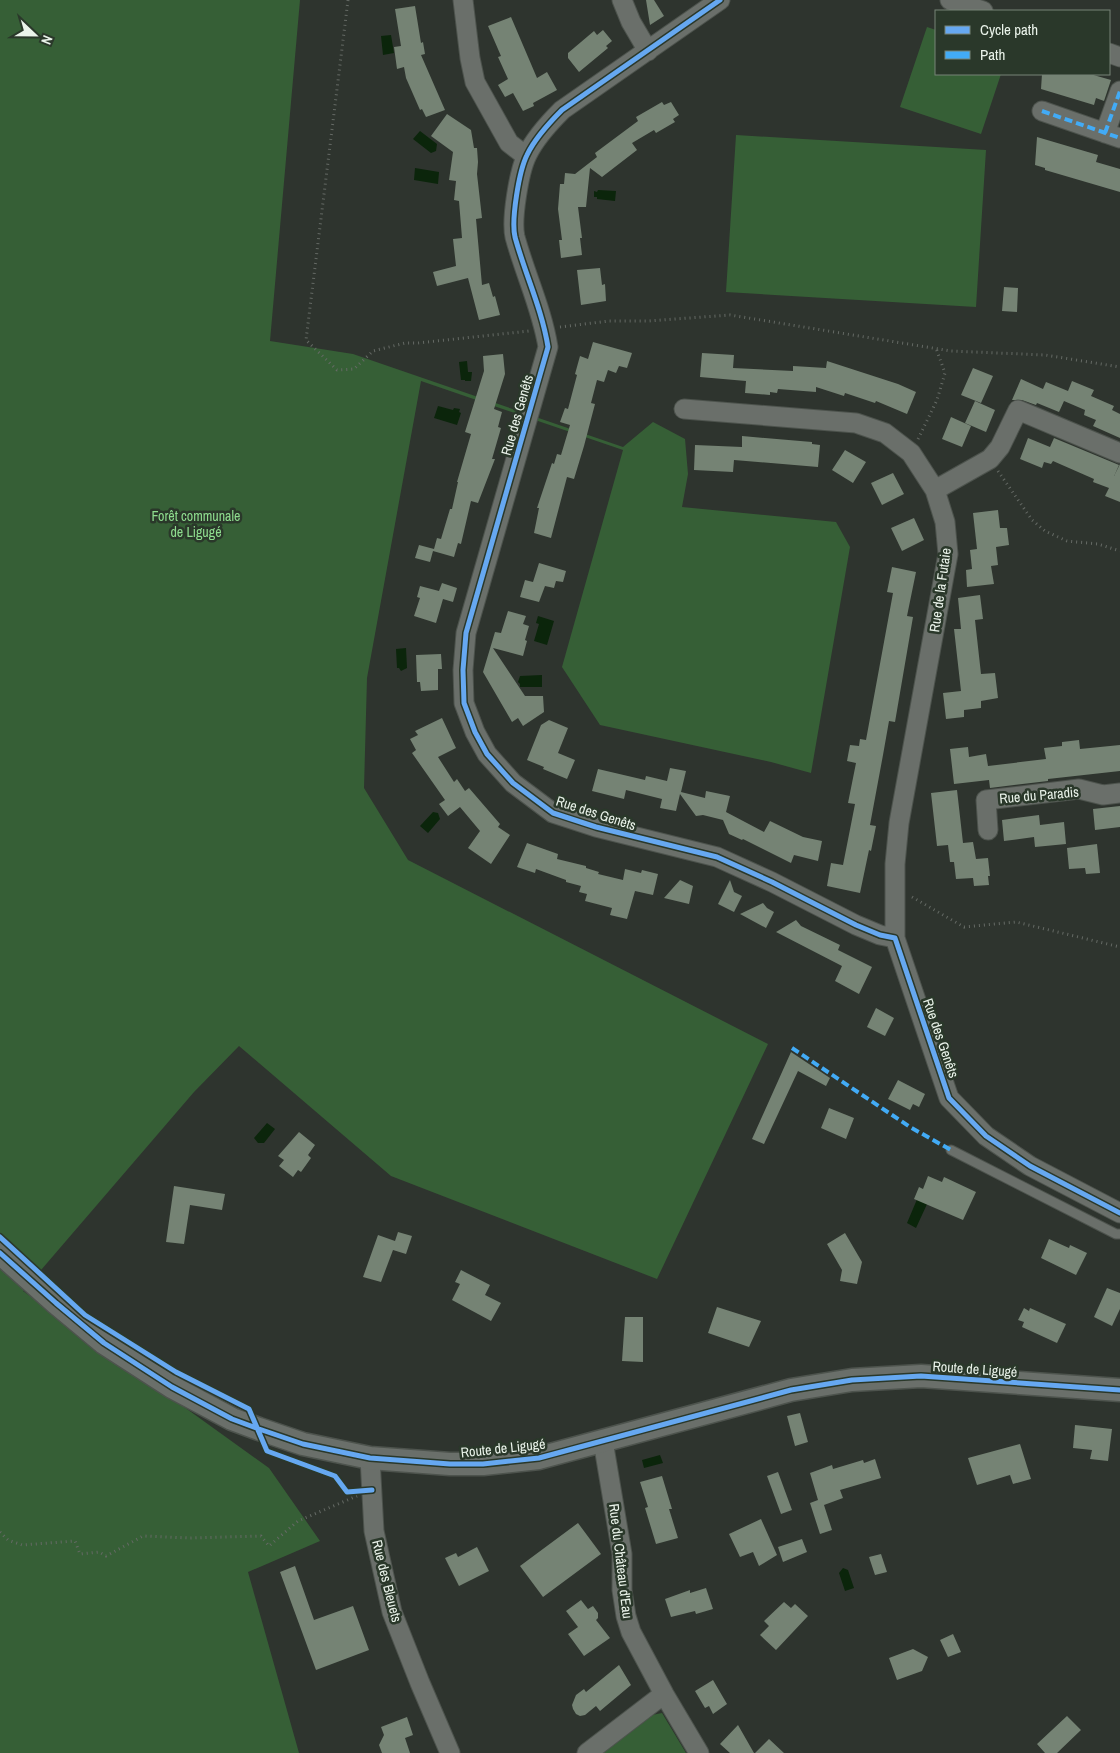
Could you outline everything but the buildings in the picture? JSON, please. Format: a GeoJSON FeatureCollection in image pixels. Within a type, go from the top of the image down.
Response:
{"type":"FeatureCollection","features":[{"type":"Feature","properties":{"kind":"street"},"geometry":{"type":"LineString","coordinates":[[463,0],[475,82],[509,143],[526,156]]}},
{"type":"Feature","properties":{"kind":"street"},"geometry":{"type":"LineString","coordinates":[[622,0],[631,22],[648,51]]}},
{"type":"Feature","properties":{"kind":"street","name":"Rue des Genêts"},"geometry":{"type":"LineString","coordinates":[[720,0],[562,110],[546,127],[526,156],[515,202],[515,235],[545,329],[548,347],[466,633],[463,670],[464,703],[486,754],[513,783],[553,813],[596,828],[717,857],[772,882],[856,925],[880,935],[895,938],[949,1098],[986,1136],[1030,1166],[1120,1213]]}},
{"type":"Feature","properties":{"kind":"street"},"geometry":{"type":"LineString","coordinates":[[950,0],[980,10]]}},
{"type":"Feature","properties":{"kind":"street"},"geometry":{"type":"LineString","coordinates":[[1042,111],[1113,136],[1120,91]]}},
{"type":"Feature","properties":{"kind":"street","name":"Rue de la Futaie"},"geometry":{"type":"LineString","coordinates":[[684,408],[856,423],[885,433],[911,453],[935,490],[945,522],[948,554],[899,822],[895,864],[895,938]]}},
{"type":"Feature","properties":{"kind":"street"},"geometry":{"type":"LineString","coordinates":[[935,490],[990,459],[1000,447],[1018,410],[1120,453]]}},
{"type":"Feature","properties":{"kind":"street","name":"Rue du Paradis"},"geometry":{"type":"LineString","coordinates":[[988,830],[986,800],[1079,789],[1103,795],[1120,793]]}},
{"type":"Feature","properties":{"kind":"street","name":"Route de Ligugé"},"geometry":{"type":"LineString","coordinates":[[0,1252],[56,1303],[104,1343],[172,1387],[232,1418],[259,1429],[303,1444],[370,1458],[450,1464],[482,1464],[539,1458],[792,1390],[852,1380],[921,1376],[1120,1390]]}},
{"type":"Feature","properties":{"kind":"street","name":"Rue du Château d'Eau"},"geometry":{"type":"LineString","coordinates":[[603,1441],[622,1554],[622,1590],[626,1616],[631,1632],[664,1694],[700,1753]]}},
{"type":"Feature","properties":{"kind":"street","name":"Rue des Bleuets"},"geometry":{"type":"LineString","coordinates":[[370,1458],[374,1531],[392,1612],[450,1753]]}},
{"type":"Feature","properties":{"kind":"street"},"geometry":{"type":"LineString","coordinates":[[587,1753],[664,1694]]}},
{"type":"Feature","properties":{"kind":"lane"},"geometry":{"type":"LineString","coordinates":[[951,1150],[1120,1234]]}},
{"type":"Feature","properties":{"kind":"path"},"geometry":{"type":"LineString","coordinates":[[348,0],[306,340],[337,370],[354,369],[373,351],[405,342],[418,343],[609,321],[648,321],[730,315],[951,351],[1045,355],[1120,367]]}},
{"type":"Feature","properties":{"kind":"path"},"geometry":{"type":"LineString","coordinates":[[911,453],[937,400],[945,372],[936,348]]}},
{"type":"Feature","properties":{"kind":"path"},"geometry":{"type":"LineString","coordinates":[[990,459],[1032,520],[1045,532],[1067,541],[1098,544],[1120,551]]}},
{"type":"Feature","properties":{"kind":"path"},"geometry":{"type":"LineString","coordinates":[[895,888],[964,927],[1016,922],[1120,946]]}},
{"type":"Feature","properties":{"kind":"path"},"geometry":{"type":"LineString","coordinates":[[347,1492],[372,1490]]}},
{"type":"Feature","properties":{"kind":"path"},"geometry":{"type":"LineString","coordinates":[[0,1532],[8,1540],[22,1545],[76,1541],[80,1554],[99,1552],[106,1556],[143,1536],[190,1538],[262,1536],[269,1546],[298,1521],[372,1490]]}},
{"type":"Feature","properties":{"kind":"green space","name":"Forêt communale de Ligugé"},"geometry":{"type":"Polygon","coordinates":[[[0,0],[300,0],[270,341],[353,354],[623,447],[653,422],[685,439],[688,474],[682,507],[836,522],[850,547],[811,773],[771,762],[600,725],[562,667],[623,450],[421,381],[367,678],[364,788],[408,860],[768,1044],[657,1279],[391,1176],[239,1046],[194,1092],[23,1291],[269,1468],[320,1541],[248,1572],[299,1753],[0,1753],[0,0]]]}},
{"type":"Feature","properties":{"kind":"green space"},"geometry":{"type":"Polygon","coordinates":[[[927,27],[935,30],[935,75],[1001,75],[981,134],[900,107],[927,27]]]}},
{"type":"Feature","properties":{"kind":"green space"},"geometry":{"type":"Polygon","coordinates":[[[736,135],[986,150],[976,307],[726,292],[736,135]]]}},
{"type":"Feature","properties":{"kind":"green space"},"geometry":{"type":"Polygon","coordinates":[[[662,1713],[686,1753],[599,1753],[642,1717],[662,1713]]]}},
{"type":"Feature","properties":{"kind":"shaded area"},"geometry":{"type":"Polygon","coordinates":[[[391,35],[394,53],[383,55],[381,36],[391,35]]]}},
{"type":"Feature","properties":{"kind":"shaded area"},"geometry":{"type":"Polygon","coordinates":[[[420,131],[437,144],[436,151],[431,153],[413,139],[420,131]]]}},
{"type":"Feature","properties":{"kind":"shaded area"},"geometry":{"type":"Polygon","coordinates":[[[415,168],[439,172],[438,184],[414,180],[415,168]]]}},
{"type":"Feature","properties":{"kind":"shaded area"},"geometry":{"type":"Polygon","coordinates":[[[598,190],[616,191],[615,201],[597,199],[597,197],[594,197],[594,191],[597,192],[598,190]]]}},
{"type":"Feature","properties":{"kind":"shaded area"},"geometry":{"type":"Polygon","coordinates":[[[467,361],[468,372],[472,372],[471,381],[461,380],[459,362],[467,361]]]}},
{"type":"Feature","properties":{"kind":"shaded area"},"geometry":{"type":"Polygon","coordinates":[[[438,406],[453,410],[454,408],[460,409],[459,412],[461,413],[457,425],[434,418],[438,406]]]}},
{"type":"Feature","properties":{"kind":"shaded area"},"geometry":{"type":"Polygon","coordinates":[[[538,616],[554,621],[547,645],[534,641],[539,624],[536,623],[538,616]]]}},
{"type":"Feature","properties":{"kind":"shaded area"},"geometry":{"type":"Polygon","coordinates":[[[406,648],[407,668],[401,671],[397,668],[396,649],[406,648]]]}},
{"type":"Feature","properties":{"kind":"shaded area"},"geometry":{"type":"Polygon","coordinates":[[[542,675],[542,687],[520,687],[518,682],[520,676],[542,675]]]}},
{"type":"Feature","properties":{"kind":"shaded area"},"geometry":{"type":"Polygon","coordinates":[[[433,812],[438,813],[440,819],[428,833],[420,826],[433,812]]]}},
{"type":"Feature","properties":{"kind":"shaded area"},"geometry":{"type":"Polygon","coordinates":[[[267,1123],[275,1129],[264,1143],[258,1143],[254,1138],[267,1123]]]}},
{"type":"Feature","properties":{"kind":"shaded area"},"geometry":{"type":"Polygon","coordinates":[[[918,1197],[928,1202],[916,1228],[907,1223],[918,1197]]]}},
{"type":"Feature","properties":{"kind":"shaded area"},"geometry":{"type":"Polygon","coordinates":[[[660,1455],[663,1463],[644,1468],[642,1460],[660,1455]]]}},
{"type":"Feature","properties":{"kind":"shaded area"},"geometry":{"type":"Polygon","coordinates":[[[843,1568],[848,1570],[854,1588],[845,1591],[839,1573],[843,1568]]]}},
{"type":"Feature","properties":{"kind":"marked path"},"geometry":{"type":"LineString","coordinates":[[1105,133],[1120,91]]}},
{"type":"Feature","properties":{"kind":"marked path"},"geometry":{"type":"LineString","coordinates":[[1042,111],[1120,138]]}},
{"type":"Feature","properties":{"kind":"marked path"},"geometry":{"type":"LineString","coordinates":[[792,1048],[910,1127],[951,1150]]}},
{"type":"Feature","properties":{"kind":"cycle path"},"geometry":{"type":"LineString","coordinates":[[720,0],[562,110],[538,137],[524,162],[515,208],[515,237],[538,305],[548,347],[466,633],[463,670],[464,703],[475,732],[487,754],[513,783],[553,813],[596,827],[717,857],[772,882],[856,925],[880,935],[895,938],[949,1098],[986,1136],[1030,1166],[1120,1213]]}},
{"type":"Feature","properties":{"kind":"cycle path"},"geometry":{"type":"LineString","coordinates":[[0,1237],[85,1315],[176,1372],[249,1409],[267,1451],[335,1476],[347,1492],[372,1490]]}},
{"type":"Feature","properties":{"kind":"cycle path"},"geometry":{"type":"LineString","coordinates":[[0,1253],[104,1343],[172,1387],[232,1419],[259,1429],[303,1444],[370,1458],[450,1464],[483,1464],[539,1458],[791,1390],[852,1380],[921,1376],[1120,1390]]}}]}
